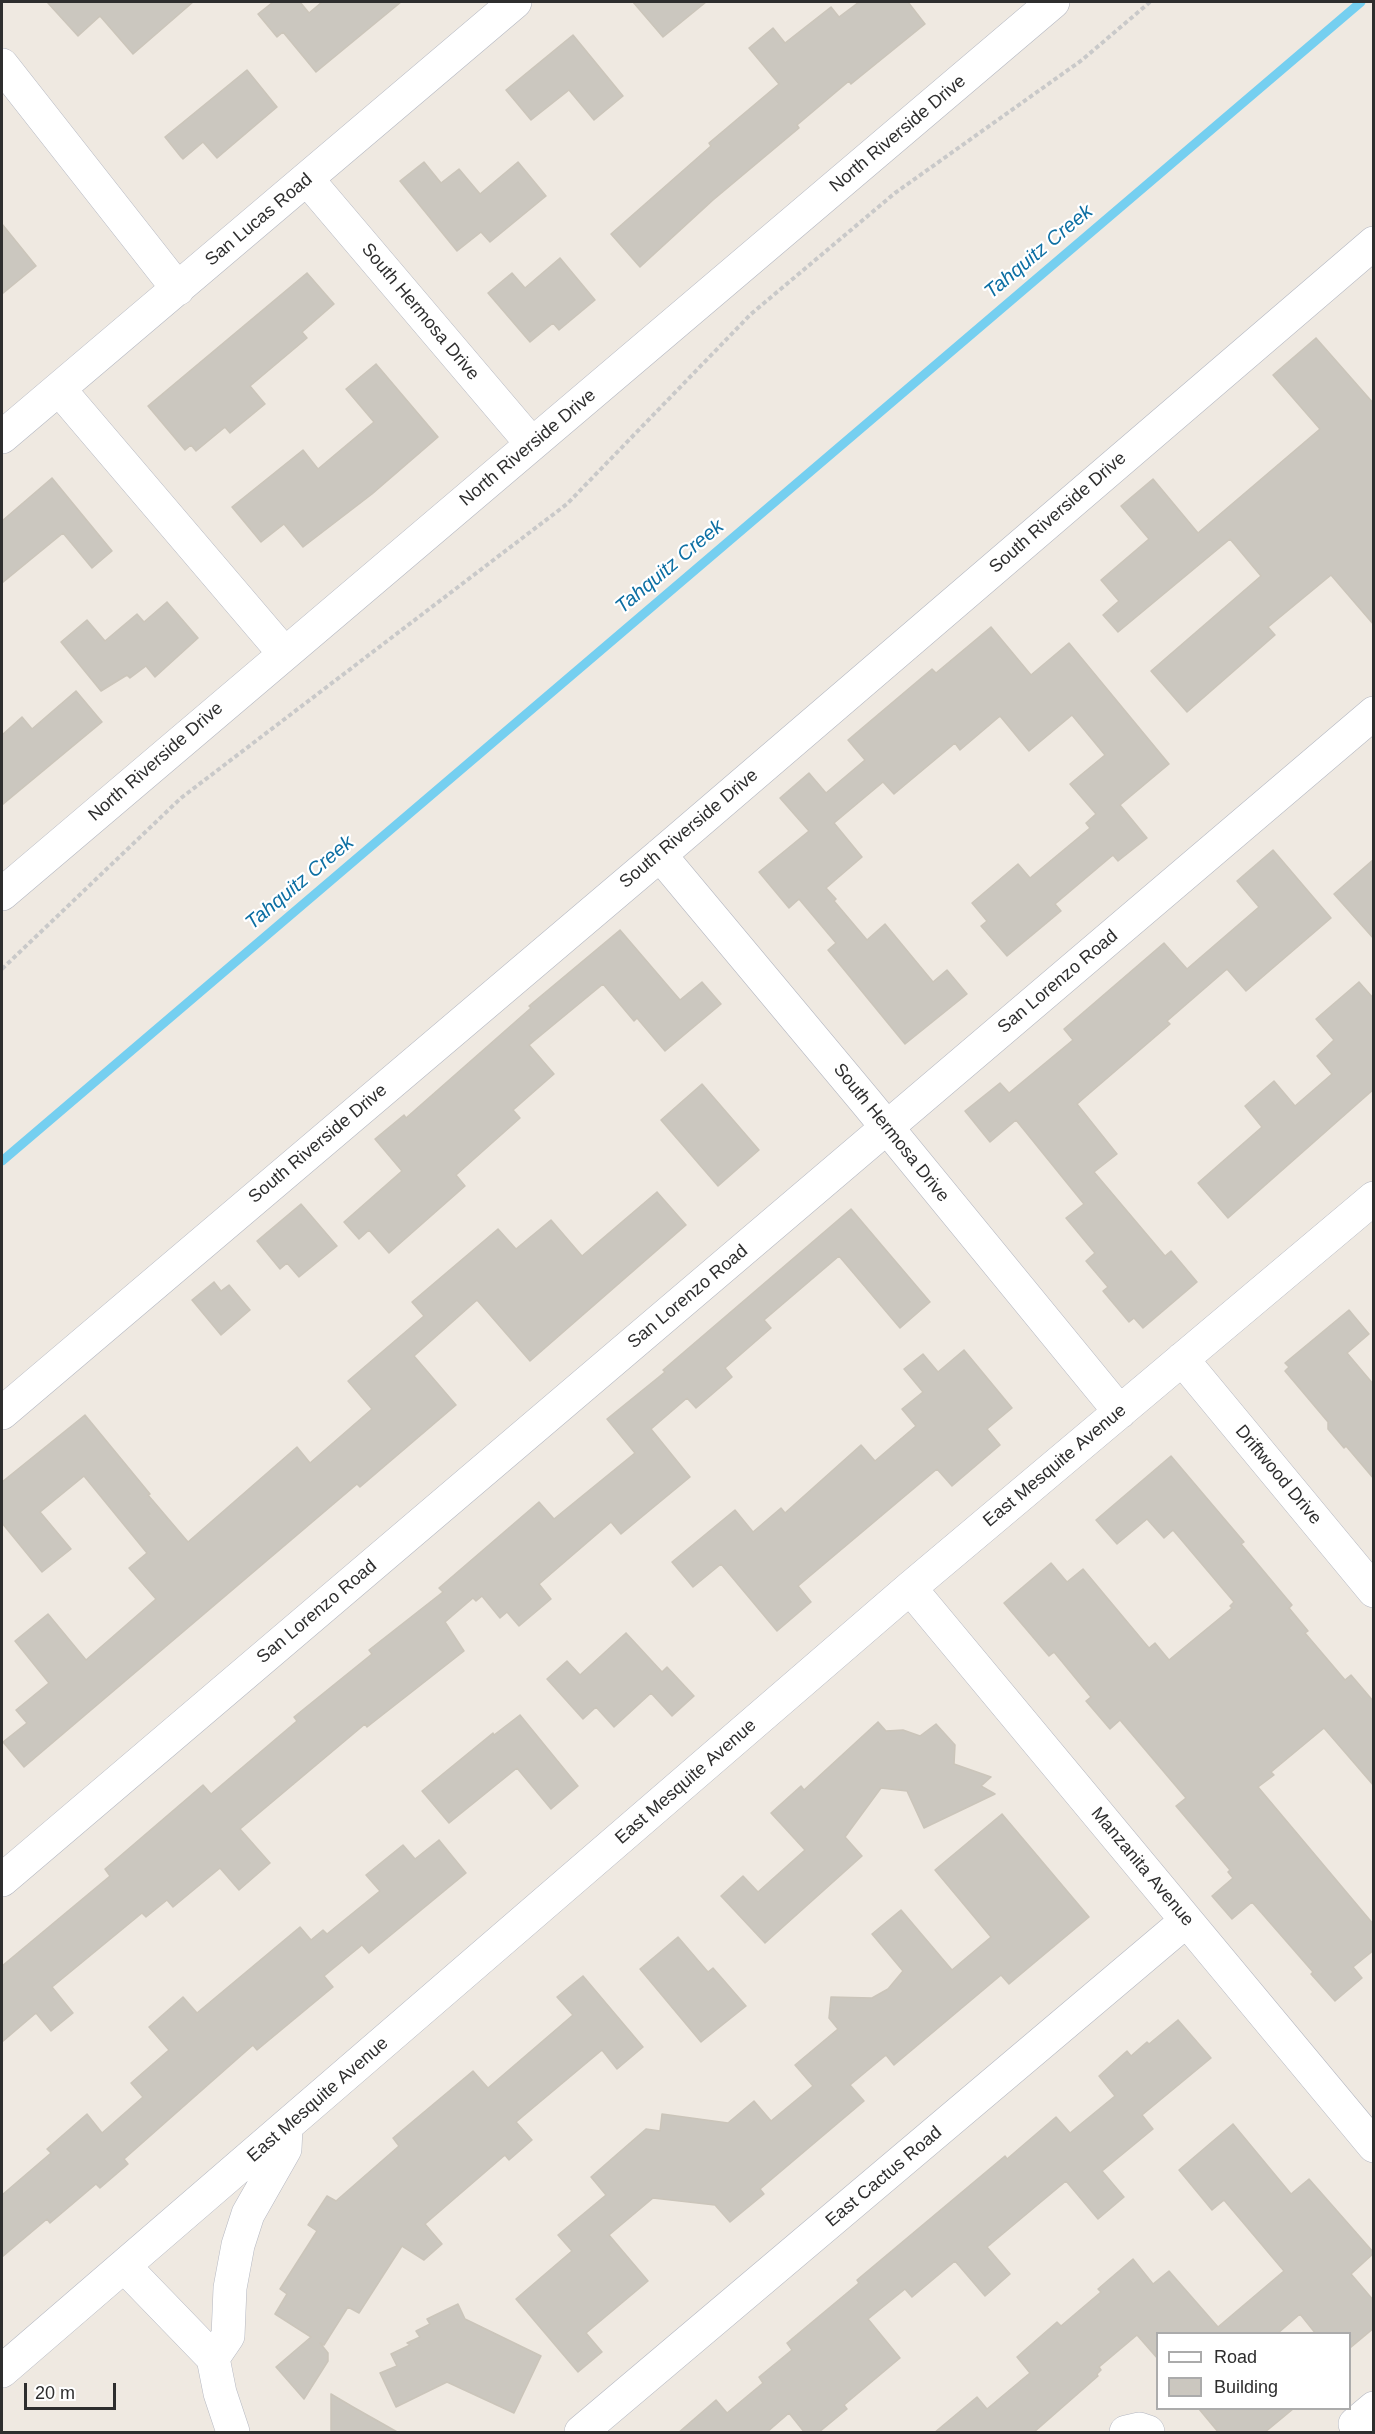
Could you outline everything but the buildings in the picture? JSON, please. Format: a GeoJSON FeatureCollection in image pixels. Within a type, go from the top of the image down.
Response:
{"type":"FeatureCollection","features":[{"type":"Feature","properties":{"kind":"street","name":"San Lucas Road"},"geometry":{"type":"LineString","coordinates":[[2,437],[515,2]]}},
{"type":"Feature","properties":{"kind":"street","name":"North Riverside Drive"},"geometry":{"type":"LineString","coordinates":[[2,894],[1053,2]]}},
{"type":"Feature","properties":{"kind":"street"},"geometry":{"type":"LineString","coordinates":[[2,65],[178,289]]}},
{"type":"Feature","properties":{"kind":"street","name":"South Hermosa Drive"},"geometry":{"type":"LineString","coordinates":[[307,179],[532,444]]}},
{"type":"Feature","properties":{"kind":"street","name":"South Riverside Drive"},"geometry":{"type":"LineString","coordinates":[[2,1413],[660,855],[1374,243]]}},
{"type":"Feature","properties":{"kind":"street"},"geometry":{"type":"LineString","coordinates":[[59,388],[284,653]]}},
{"type":"Feature","properties":{"kind":"street","name":"San Lorenzo Road"},"geometry":{"type":"LineString","coordinates":[[2,1880],[1374,713]]}},
{"type":"Feature","properties":{"kind":"street","name":"South Hermosa Drive"},"geometry":{"type":"LineString","coordinates":[[660,855],[887,1127],[1120,1412]]}},
{"type":"Feature","properties":{"kind":"street","name":"East Mesquite Avenue"},"geometry":{"type":"LineString","coordinates":[[2,2371],[910,1588],[1374,1198]]}},
{"type":"Feature","properties":{"kind":"street","name":"Driftwood Drive"},"geometry":{"type":"LineString","coordinates":[[1182,1359],[1374,1591]]}},
{"type":"Feature","properties":{"kind":"street","name":"Manzanita Avenue"},"geometry":{"type":"LineString","coordinates":[[910,1588],[1374,2145]]}},
{"type":"Feature","properties":{"kind":"street","name":"East Cactus Road"},"geometry":{"type":"LineString","coordinates":[[581,2433],[1186,1921]]}},
{"type":"Feature","properties":{"kind":"street"},"geometry":{"type":"LineString","coordinates":[[213,2358],[228,2336],[230,2288],[244,2224],[285,2149],[286,2128]]}},
{"type":"Feature","properties":{"kind":"street"},"geometry":{"type":"LineString","coordinates":[[124,2266],[213,2358],[220,2393],[232,2433]]}},
{"type":"Feature","properties":{"kind":"path"},"geometry":{"type":"LineString","coordinates":[[2,969],[182,798],[567,504],[752,314],[860,223],[896,193],[1082,60],[1150,2]]}},
{"type":"Feature","properties":{"kind":"waterway","name":"Tahquitz Creek"},"geometry":{"type":"LineString","coordinates":[[2,1161],[1361,2]]}}]}
